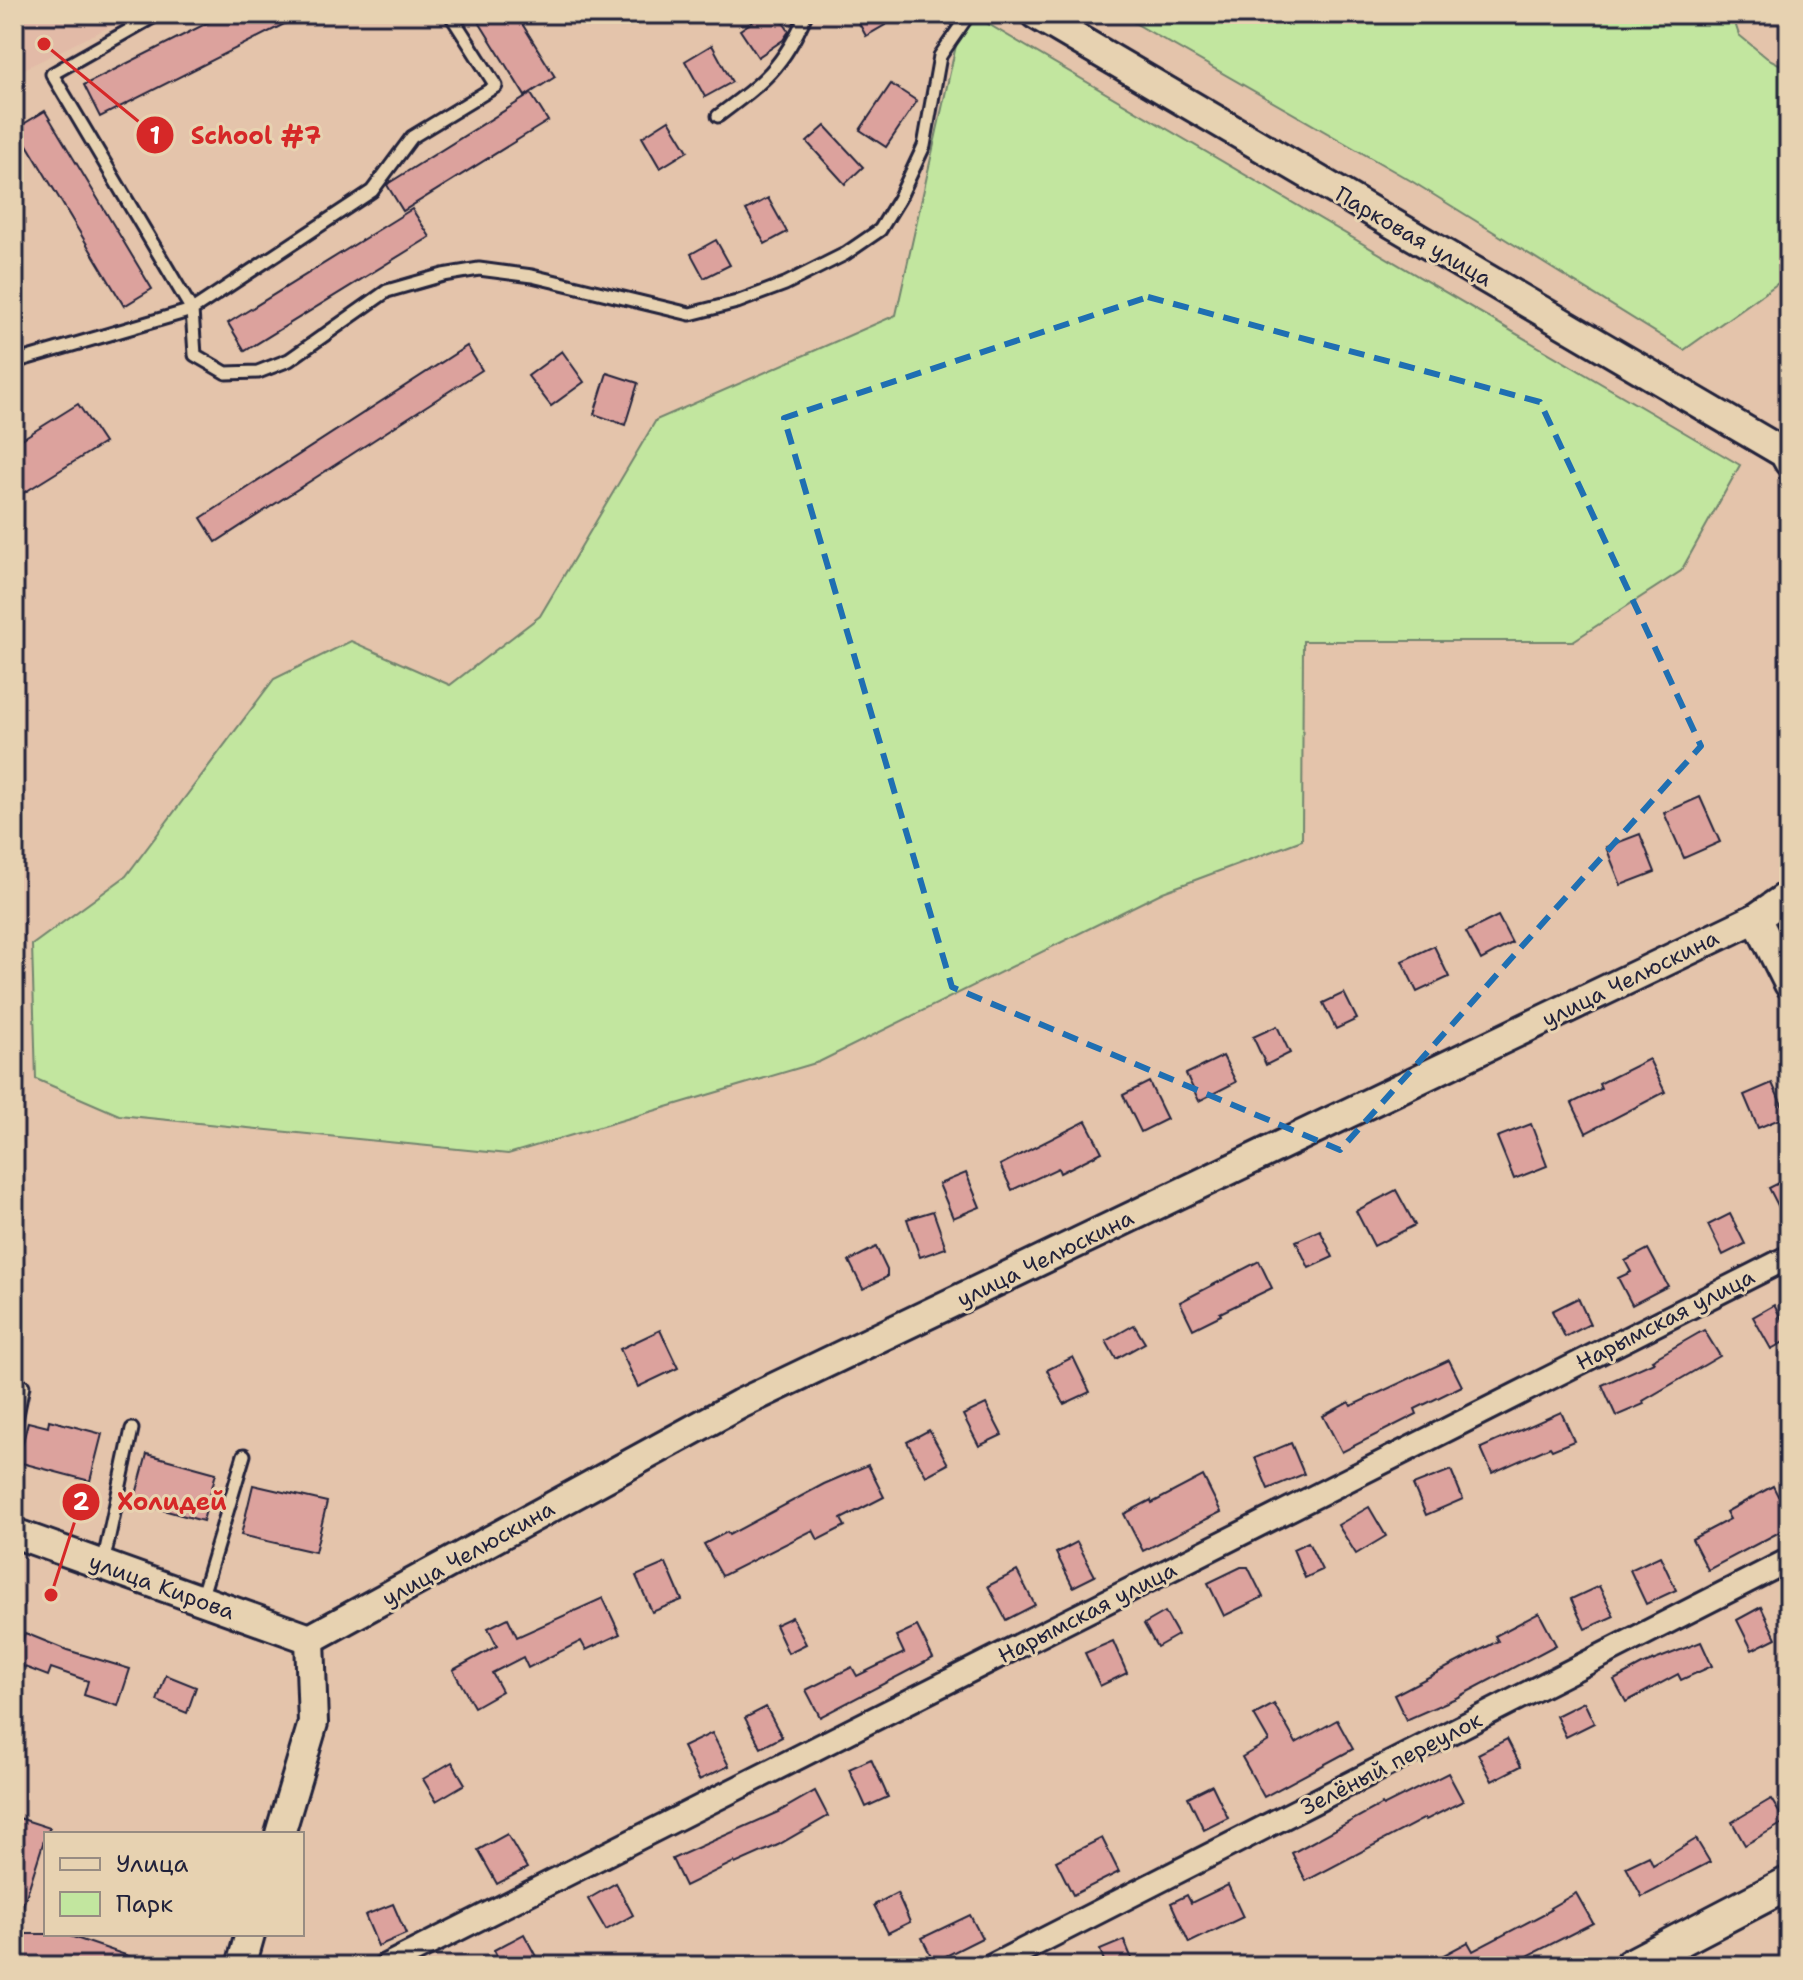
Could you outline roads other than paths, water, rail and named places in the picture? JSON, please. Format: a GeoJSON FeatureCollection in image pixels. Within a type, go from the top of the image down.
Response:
{"type":"FeatureCollection","features":[{"type":"Feature","properties":{"kind":"main road"},"geometry":{"type":"LineString","coordinates":[[1630,1966],[1789,1883]]}},
{"type":"Feature","properties":{"kind":"street","name":"Парковая улица"},"geometry":{"type":"LineString","coordinates":[[1035,14],[1784,453],[1789,462]]}},
{"type":"Feature","properties":{"kind":"street","name":"улица Челюскина"},"geometry":{"type":"LineString","coordinates":[[310,1639],[740,1404],[1756,918],[1789,895]]}},
{"type":"Feature","properties":{"kind":"street"},"geometry":{"type":"LineString","coordinates":[[1756,918],[1789,984]]}},
{"type":"Feature","properties":{"kind":"street","name":"Нарымская улица"},"geometry":{"type":"LineString","coordinates":[[393,1964],[1789,1257]]}},
{"type":"Feature","properties":{"kind":"street","name":"улица Кирова"},"geometry":{"type":"LineString","coordinates":[[14,1533],[310,1639]]}},
{"type":"Feature","properties":{"kind":"street","name":"Зелёный переулок"},"geometry":{"type":"LineString","coordinates":[[992,1966],[1789,1560]]}},
{"type":"Feature","properties":{"kind":"street"},"geometry":{"type":"LineString","coordinates":[[281,1832],[313,1723],[310,1639]]}},
{"type":"Feature","properties":{"kind":"street"},"geometry":{"type":"LineString","coordinates":[[241,1966],[249,1936]]}},
{"type":"Feature","properties":{"kind":"lane"},"geometry":{"type":"LineString","coordinates":[[158,14],[52,74],[192,310],[195,355],[226,373],[258,372],[289,360],[387,291],[443,275],[479,269],[532,276],[690,314],[761,293],[845,254],[880,230],[899,199],[924,146],[940,56],[969,14]]}},
{"type":"Feature","properties":{"kind":"lane"},"geometry":{"type":"LineString","coordinates":[[14,362],[192,310],[372,191],[412,137],[496,86],[450,14]]}},
{"type":"Feature","properties":{"kind":"lane"},"geometry":{"type":"LineString","coordinates":[[718,116],[765,81],[794,43],[806,14]]}},
{"type":"Feature","properties":{"kind":"lane"},"geometry":{"type":"LineString","coordinates":[[14,1430],[23,1386]]}},
{"type":"Feature","properties":{"kind":"lane"},"geometry":{"type":"LineString","coordinates":[[103,1565],[132,1429]]}},
{"type":"Feature","properties":{"kind":"lane"},"geometry":{"type":"LineString","coordinates":[[201,1600],[244,1455]]}},
{"type":"Feature","properties":{"kind":"place","name":"School #7"},"geometry":{"type":"Point","coordinates":[44,44]}},
{"type":"Feature","properties":{"kind":"place","name":"Холидей"},"geometry":{"type":"Point","coordinates":[51,1595]}}]}
